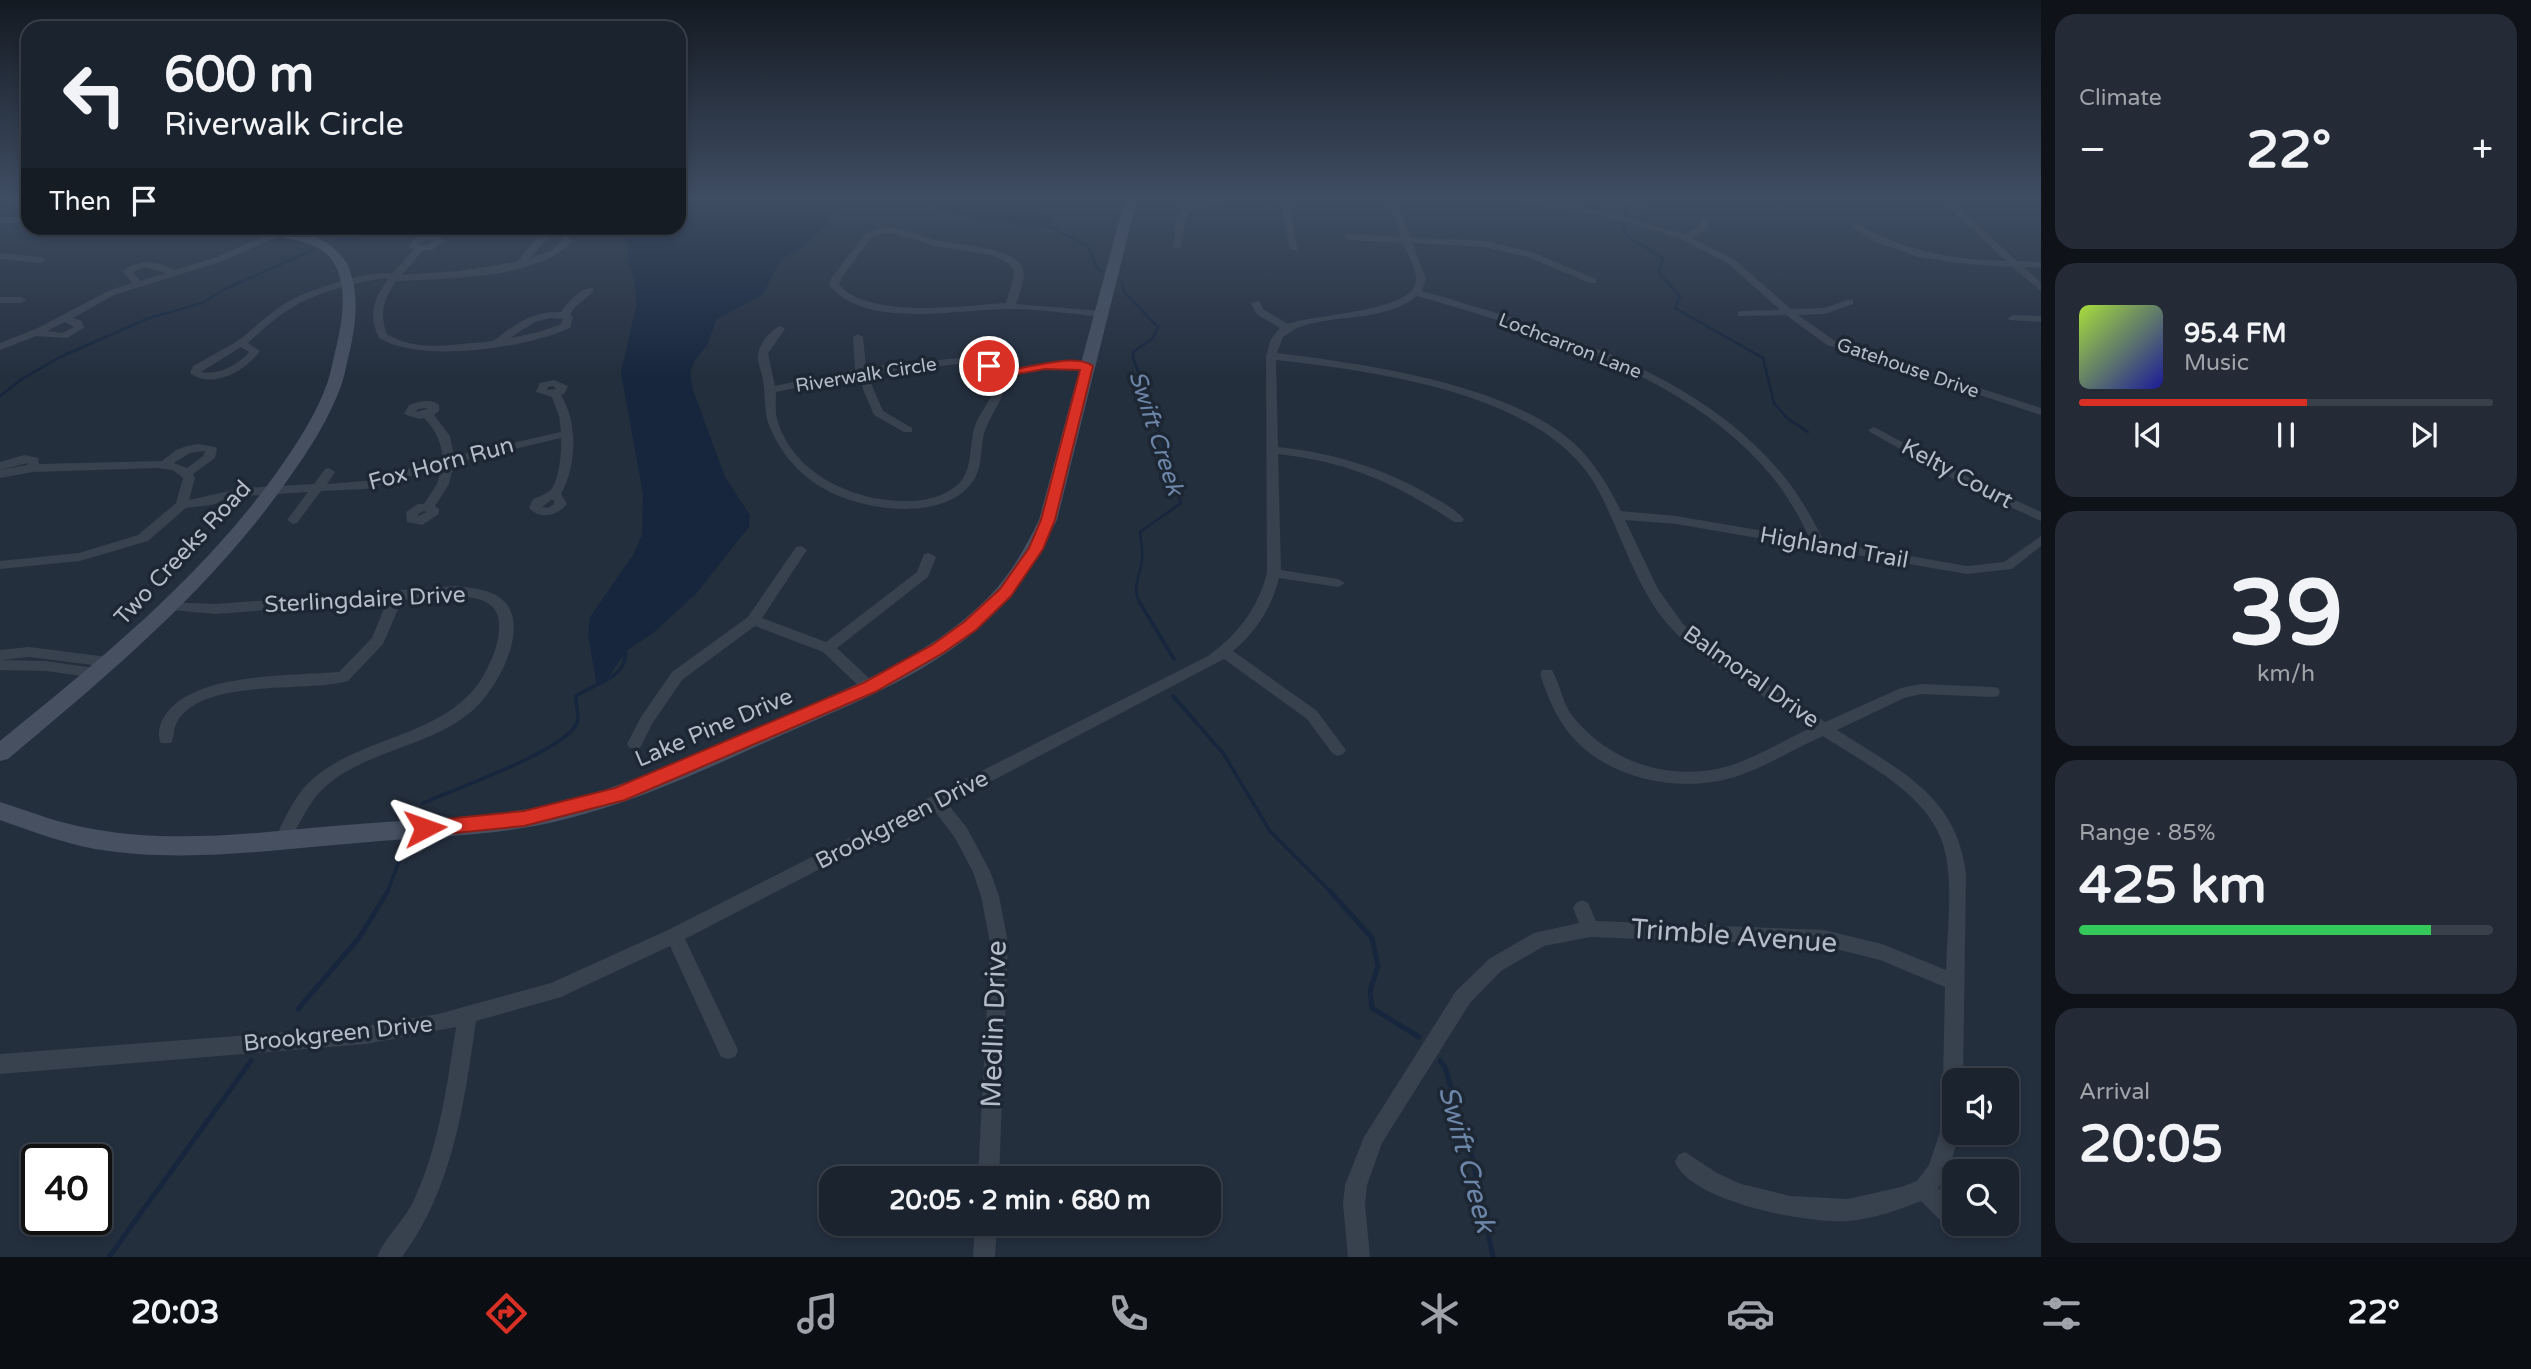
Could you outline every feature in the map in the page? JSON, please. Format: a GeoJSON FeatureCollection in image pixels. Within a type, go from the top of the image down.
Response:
{"type":"FeatureCollection","features":[{"type":"Feature","properties":{"kind":"street"},"geometry":{"type":"LineString","coordinates":[[17,258],[41,260]]}},
{"type":"Feature","properties":{"kind":"street"},"geometry":{"type":"LineString","coordinates":[[0,346],[35,333],[101,297],[222,258]]}},
{"type":"Feature","properties":{"kind":"street","name":"Two Creeks Road"},"geometry":{"type":"LineString","coordinates":[[0,753],[102,668],[170,605],[211,563],[273,490],[312,431],[332,390],[347,334],[347,285],[337,258]]}},
{"type":"Feature","properties":{"kind":"street"},"geometry":{"type":"LineString","coordinates":[[409,258],[395,272],[376,312],[378,327],[387,339],[428,349],[500,341],[558,331],[569,322],[565,315]]}},
{"type":"Feature","properties":{"kind":"street"},"geometry":{"type":"LineString","coordinates":[[853,258],[834,285],[838,293],[847,298],[887,307],[928,310],[1010,306],[1101,314]]}},
{"type":"Feature","properties":{"kind":"street"},"geometry":{"type":"LineString","coordinates":[[1004,258],[1018,268],[1019,276],[1010,306]]}},
{"type":"Feature","properties":{"kind":"street","name":"Lake Pine Drive"},"geometry":{"type":"LineString","coordinates":[[0,811],[94,839],[125,842],[218,844],[474,825],[566,810],[651,782],[869,687],[938,649],[970,626],[1005,593],[1025,566],[1048,520],[1116,258]]}},
{"type":"Feature","properties":{"kind":"street"},"geometry":{"type":"LineString","coordinates":[[1270,356],[1273,342],[1287,328],[1322,317],[1392,306],[1412,299],[1418,293],[1421,279],[1414,258]]}},
{"type":"Feature","properties":{"kind":"street"},"geometry":{"type":"LineString","coordinates":[[1534,258],[1593,281]]}},
{"type":"Feature","properties":{"kind":"street","name":"Gatehouse Drive"},"geometry":{"type":"LineString","coordinates":[[1722,258],[1734,264],[1816,335],[1850,351],[2041,412]]}},
{"type":"Feature","properties":{"kind":"street"},"geometry":{"type":"LineString","coordinates":[[1935,258],[2041,265]]}},
{"type":"Feature","properties":{"kind":"street"},"geometry":{"type":"LineString","coordinates":[[2008,258],[2041,288]]}},
{"type":"Feature","properties":{"kind":"street"},"geometry":{"type":"LineString","coordinates":[[241,342],[255,351],[243,364],[209,376],[195,373],[205,362],[241,342],[285,307],[314,293],[393,278],[459,274],[521,264]]}},
{"type":"Feature","properties":{"kind":"street"},"geometry":{"type":"LineString","coordinates":[[137,284],[128,271],[135,266],[153,265],[174,273]]}},
{"type":"Feature","properties":{"kind":"street"},"geometry":{"type":"LineString","coordinates":[[565,315],[570,306],[590,290]]}},
{"type":"Feature","properties":{"kind":"street","name":"Lochcarron Lane"},"geometry":{"type":"LineString","coordinates":[[1418,293],[1600,354],[1685,397],[1735,432],[1764,460],[1791,495],[1820,545]]}},
{"type":"Feature","properties":{"kind":"street"},"geometry":{"type":"LineString","coordinates":[[0,300],[21,300]]}},
{"type":"Feature","properties":{"kind":"street"},"geometry":{"type":"LineString","coordinates":[[1742,314],[1832,310],[1850,302]]}},
{"type":"Feature","properties":{"kind":"street"},"geometry":{"type":"LineString","coordinates":[[1256,303],[1260,312],[1287,328]]}},
{"type":"Feature","properties":{"kind":"street"},"geometry":{"type":"LineString","coordinates":[[500,341],[511,331],[529,322],[565,315]]}},
{"type":"Feature","properties":{"kind":"street"},"geometry":{"type":"LineString","coordinates":[[35,333],[63,336],[79,328],[78,323],[64,318]]}},
{"type":"Feature","properties":{"kind":"street"},"geometry":{"type":"LineString","coordinates":[[2013,318],[2041,320]]}},
{"type":"Feature","properties":{"kind":"street","name":"Riverwalk Circle"},"geometry":{"type":"LineString","coordinates":[[780,329],[765,346],[762,355],[771,390],[769,412],[782,441],[822,483],[864,500],[913,504],[953,494],[968,480],[973,470],[979,429],[1002,376]]}},
{"type":"Feature","properties":{"kind":"street"},"geometry":{"type":"LineString","coordinates":[[858,337],[861,371],[878,413],[908,430]]}},
{"type":"Feature","properties":{"kind":"street","name":"Brookgreen Drive"},"geometry":{"type":"LineString","coordinates":[[0,1064],[366,1035],[467,1016],[565,986],[674,936],[1177,680],[1224,652],[1250,628],[1267,598],[1274,572],[1270,356]]}},
{"type":"Feature","properties":{"kind":"street","name":"Balmoral Drive"},"geometry":{"type":"LineString","coordinates":[[1270,356],[1357,366],[1415,378],[1515,413],[1550,431],[1582,458],[1599,480],[1657,598],[1684,634],[1702,649],[1911,786],[1931,807],[1954,844],[1957,867],[1955,982],[1952,1126],[1938,1171],[1924,1189]]}},
{"type":"Feature","properties":{"kind":"street","name":"Riverwalk Circle"},"geometry":{"type":"LineString","coordinates":[[771,390],[861,371],[969,361],[989,366],[1002,376],[1086,369]]}},
{"type":"Feature","properties":{"kind":"street"},"geometry":{"type":"LineString","coordinates":[[554,496],[565,470],[566,433],[560,399],[555,393]]}},
{"type":"Feature","properties":{"kind":"street"},"geometry":{"type":"LineString","coordinates":[[427,414],[440,430],[449,460],[445,484],[428,507]]}},
{"type":"Feature","properties":{"kind":"street","name":"Kelty Court"},"geometry":{"type":"LineString","coordinates":[[1874,430],[1975,486],[2041,517]]}},
{"type":"Feature","properties":{"kind":"street","name":"Fox Horn Run"},"geometry":{"type":"LineString","coordinates":[[182,505],[211,501],[243,492],[316,490],[366,485],[449,460],[566,433]]}},
{"type":"Feature","properties":{"kind":"street"},"geometry":{"type":"LineString","coordinates":[[165,465],[187,449],[211,449],[209,458],[187,473]]}},
{"type":"Feature","properties":{"kind":"street"},"geometry":{"type":"LineString","coordinates":[[1272,450],[1322,455],[1371,468],[1399,481],[1458,519]]}},
{"type":"Feature","properties":{"kind":"street"},"geometry":{"type":"LineString","coordinates":[[0,466],[24,459],[34,461],[33,468]]}},
{"type":"Feature","properties":{"kind":"street"},"geometry":{"type":"LineString","coordinates":[[0,474],[33,468],[165,465],[187,473]]}},
{"type":"Feature","properties":{"kind":"street"},"geometry":{"type":"LineString","coordinates":[[293,520],[329,472]]}},
{"type":"Feature","properties":{"kind":"street"},"geometry":{"type":"LineString","coordinates":[[0,565],[80,557],[131,544],[154,531],[182,505],[188,485],[187,473]]}},
{"type":"Feature","properties":{"kind":"street","name":"Highland Trail"},"geometry":{"type":"LineString","coordinates":[[1618,515],[1676,520],[1952,569],[1983,570],[2016,561],[2041,540]]}},
{"type":"Feature","properties":{"kind":"street"},"geometry":{"type":"LineString","coordinates":[[635,744],[646,721],[677,677],[753,620],[801,550]]}},
{"type":"Feature","properties":{"kind":"street"},"geometry":{"type":"LineString","coordinates":[[828,648],[923,575],[929,557]]}},
{"type":"Feature","properties":{"kind":"street"},"geometry":{"type":"LineString","coordinates":[[1274,572],[1338,583]]}},
{"type":"Feature","properties":{"kind":"street","name":"Sterlingdaire Drive"},"geometry":{"type":"LineString","coordinates":[[170,605],[216,609],[455,591],[480,594],[500,604],[505,611],[507,633],[493,679],[479,698],[445,723],[362,755],[321,781],[302,803],[283,839]]}},
{"type":"Feature","properties":{"kind":"street"},"geometry":{"type":"LineString","coordinates":[[166,739],[171,717],[206,694],[235,687],[343,677],[378,640],[397,594]]}},
{"type":"Feature","properties":{"kind":"street"},"geometry":{"type":"LineString","coordinates":[[753,620],[828,648],[869,687]]}},
{"type":"Feature","properties":{"kind":"street"},"geometry":{"type":"LineString","coordinates":[[0,655],[29,652],[102,668]]}},
{"type":"Feature","properties":{"kind":"street"},"geometry":{"type":"LineString","coordinates":[[1224,652],[1312,715],[1338,750]]}},
{"type":"Feature","properties":{"kind":"street"},"geometry":{"type":"LineString","coordinates":[[0,665],[102,668]]}},
{"type":"Feature","properties":{"kind":"street"},"geometry":{"type":"LineString","coordinates":[[1547,674],[1558,706],[1581,737],[1618,761],[1667,778],[1695,780],[1733,771],[1901,693],[1922,690],[1993,692]]}},
{"type":"Feature","properties":{"kind":"street","name":"Medlin Drive"},"geometry":{"type":"LineString","coordinates":[[937,802],[961,833],[981,871],[993,906],[999,943],[989,1166]]}},
{"type":"Feature","properties":{"kind":"street"},"geometry":{"type":"LineString","coordinates":[[1582,908],[1590,929]]}},
{"type":"Feature","properties":{"kind":"street","name":"Trimble Avenue"},"geometry":{"type":"LineString","coordinates":[[1359,1257],[1354,1203],[1356,1185],[1364,1156],[1374,1137],[1463,997],[1481,976],[1511,954],[1540,939],[1590,929],[1824,938],[1882,953],[1955,982]]}},
{"type":"Feature","properties":{"kind":"street"},"geometry":{"type":"LineString","coordinates":[[674,936],[728,1049]]}},
{"type":"Feature","properties":{"kind":"street"},"geometry":{"type":"LineString","coordinates":[[388,1257],[418,1213],[435,1172],[453,1100],[467,1016]]}},
{"type":"Feature","properties":{"kind":"street"},"geometry":{"type":"LineString","coordinates":[[1685,1162],[1710,1180],[1739,1194],[1790,1207],[1848,1210],[1901,1198],[1924,1189],[1942,1206]]}},
{"type":"Feature","properties":{"kind":"street"},"geometry":{"type":"LineString","coordinates":[[984,1257],[985,1236]]}},
{"type":"Feature","properties":{"kind":"water"},"geometry":{"type":"Polygon","coordinates":[[[629,258],[784,258],[763,294],[716,320],[708,344],[695,360],[690,372],[693,390],[725,477],[750,515],[749,527],[695,595],[653,633],[626,651],[608,678],[597,687],[588,635],[590,617],[633,555],[642,535],[643,494],[621,373],[636,306],[635,280],[629,258]]]}},
{"type":"Feature","properties":{"kind":"waterway"},"geometry":{"type":"LineString","coordinates":[[0,396],[22,379],[60,357],[149,318],[202,303],[225,289],[296,258]]}},
{"type":"Feature","properties":{"kind":"waterway","name":"Swift Creek"},"geometry":{"type":"LineString","coordinates":[[1093,258],[1097,268],[1102,271]]}},
{"type":"Feature","properties":{"kind":"waterway"},"geometry":{"type":"LineString","coordinates":[[1662,258],[1659,273],[1680,296],[1675,308],[1763,358],[1774,403],[1787,418],[1808,432]]}},
{"type":"Feature","properties":{"kind":"waterway","name":"Swift Creek"},"geometry":{"type":"LineString","coordinates":[[1122,282],[1124,292],[1158,327],[1153,338],[1133,352],[1133,358],[1149,398],[1181,503],[1140,532],[1142,558],[1136,588],[1140,603]]}},
{"type":"Feature","properties":{"kind":"waterway","name":"Swift Creek"},"geometry":{"type":"LineString","coordinates":[[1140,603],[1174,659]]}},
{"type":"Feature","properties":{"kind":"waterway"},"geometry":{"type":"LineString","coordinates":[[423,803],[531,757],[568,734],[578,720],[576,696],[617,672],[625,657],[625,647]]}},
{"type":"Feature","properties":{"kind":"waterway","name":"Swift Creek"},"geometry":{"type":"LineString","coordinates":[[1173,696],[1223,753],[1270,831],[1330,891]]}},
{"type":"Feature","properties":{"kind":"waterway"},"geometry":{"type":"LineString","coordinates":[[387,892],[401,856]]}},
{"type":"Feature","properties":{"kind":"waterway","name":"Swift Creek"},"geometry":{"type":"LineString","coordinates":[[1330,891],[1372,938],[1378,966],[1370,991],[1372,1008],[1419,1037]]}},
{"type":"Feature","properties":{"kind":"waterway"},"geometry":{"type":"LineString","coordinates":[[298,1009],[359,938],[387,892]]}},
{"type":"Feature","properties":{"kind":"waterway"},"geometry":{"type":"LineString","coordinates":[[109,1257],[251,1061]]}},
{"type":"Feature","properties":{"kind":"waterway","name":"Swift Creek"},"geometry":{"type":"LineString","coordinates":[[1440,1061],[1445,1067],[1472,1157],[1493,1257]]}},
{"type":"Feature","properties":{"kind":"route"},"geometry":{"type":"LineString","coordinates":[[425,828],[524,819],[619,795],[869,687],[938,649],[970,626],[1005,593],[1036,549],[1048,520],[1087,366],[1045,366],[1001,373],[989,366]]}}]}
